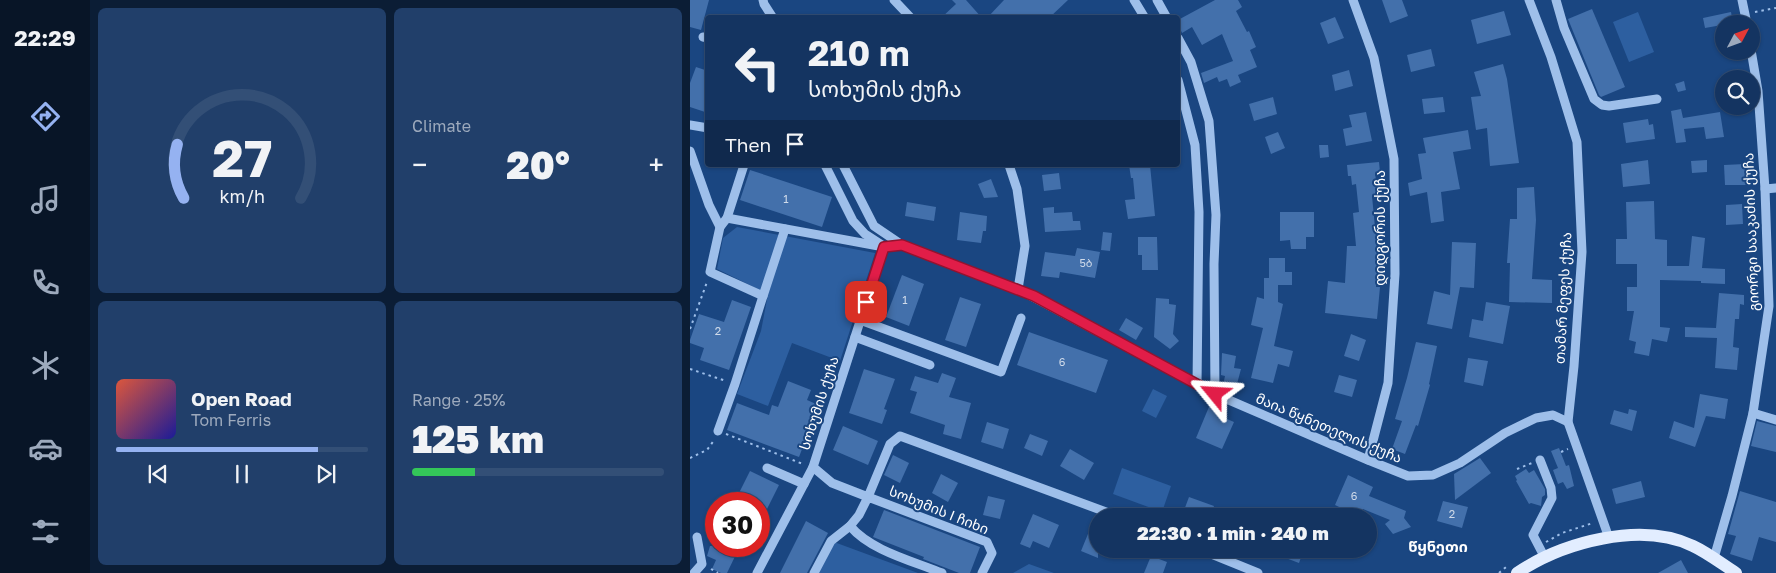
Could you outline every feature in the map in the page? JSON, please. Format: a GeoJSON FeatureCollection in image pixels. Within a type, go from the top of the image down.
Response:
{"type":"FeatureCollection","features":[{"type":"Feature","properties":{"kind":"main road"},"geometry":{"type":"LineString","coordinates":[[1517,573],[1573,545],[1631,535],[1662,536],[1693,546],[1736,573]]}},
{"type":"Feature","properties":{"kind":"street"},"geometry":{"type":"LineString","coordinates":[[763,0],[771,15]]}},
{"type":"Feature","properties":{"kind":"street"},"geometry":{"type":"LineString","coordinates":[[894,0],[909,15]]}},
{"type":"Feature","properties":{"kind":"street"},"geometry":{"type":"LineString","coordinates":[[1134,0],[1144,15]]}},
{"type":"Feature","properties":{"kind":"street"},"geometry":{"type":"LineString","coordinates":[[1157,0],[1165,15]]}},
{"type":"Feature","properties":{"kind":"street","name":"დიდგორის ქუჩა"},"geometry":{"type":"LineString","coordinates":[[1353,0],[1374,58],[1394,159],[1395,274],[1388,383],[1368,460]]}},
{"type":"Feature","properties":{"kind":"street","name":"თამარ მეფეს ქუჩა"},"geometry":{"type":"LineString","coordinates":[[1529,0],[1551,57],[1577,142],[1582,252],[1568,422],[1609,538]]}},
{"type":"Feature","properties":{"kind":"street"},"geometry":{"type":"LineString","coordinates":[[1556,0],[1564,28],[1594,99],[1602,105],[1608,106],[1657,99]]}},
{"type":"Feature","properties":{"kind":"street"},"geometry":{"type":"LineString","coordinates":[[1742,0],[1745,15]]}},
{"type":"Feature","properties":{"kind":"street"},"geometry":{"type":"LineString","coordinates":[[1180,42],[1191,62],[1209,121],[1216,215],[1214,264],[1215,394]]}},
{"type":"Feature","properties":{"kind":"street","name":"გიორგი სააკაძის ქუჩა"},"geometry":{"type":"LineString","coordinates":[[1714,558],[1753,413],[1769,306],[1765,189],[1758,91],[1753,60]]}},
{"type":"Feature","properties":{"kind":"street"},"geometry":{"type":"LineString","coordinates":[[1180,88],[1195,145],[1199,212],[1197,384]]}},
{"type":"Feature","properties":{"kind":"street"},"geometry":{"type":"LineString","coordinates":[[690,125],[705,128]]}},
{"type":"Feature","properties":{"kind":"street"},"geometry":{"type":"LineString","coordinates":[[690,151],[709,205],[720,227]]}},
{"type":"Feature","properties":{"kind":"street"},"geometry":{"type":"LineString","coordinates":[[743,167],[727,218],[720,227],[710,272],[763,296]]}},
{"type":"Feature","properties":{"kind":"street"},"geometry":{"type":"LineString","coordinates":[[826,167],[853,221],[865,234],[884,247]]}},
{"type":"Feature","properties":{"kind":"street","name":"მაია წყნეთელის ქუჩა"},"geometry":{"type":"LineString","coordinates":[[844,167],[874,226],[902,245],[1018,289],[1215,394],[1408,476],[1433,475],[1460,463],[1505,433],[1536,418],[1553,415],[1568,422]]}},
{"type":"Feature","properties":{"kind":"street"},"geometry":{"type":"LineString","coordinates":[[1010,167],[1018,189],[1025,246],[1018,289]]}},
{"type":"Feature","properties":{"kind":"street"},"geometry":{"type":"LineString","coordinates":[[1765,189],[1776,188]]}},
{"type":"Feature","properties":{"kind":"street"},"geometry":{"type":"LineString","coordinates":[[727,218],[884,247],[902,245]]}},
{"type":"Feature","properties":{"kind":"street"},"geometry":{"type":"LineString","coordinates":[[718,431],[785,229]]}},
{"type":"Feature","properties":{"kind":"street","name":"სოხუმის ქუჩა"},"geometry":{"type":"LineString","coordinates":[[868,497],[832,483],[813,467],[884,247]]}},
{"type":"Feature","properties":{"kind":"street"},"geometry":{"type":"LineString","coordinates":[[1198,264],[1214,264]]}},
{"type":"Feature","properties":{"kind":"street"},"geometry":{"type":"LineString","coordinates":[[1198,306],[1214,306]]}},
{"type":"Feature","properties":{"kind":"street"},"geometry":{"type":"LineString","coordinates":[[860,320],[1001,372],[1022,318]]}},
{"type":"Feature","properties":{"kind":"street"},"geometry":{"type":"LineString","coordinates":[[854,337],[930,366]]}},
{"type":"Feature","properties":{"kind":"street"},"geometry":{"type":"LineString","coordinates":[[1753,413],[1776,420]]}},
{"type":"Feature","properties":{"kind":"street"},"geometry":{"type":"LineString","coordinates":[[868,497],[890,444],[900,436],[1095,508]]}},
{"type":"Feature","properties":{"kind":"street"},"geometry":{"type":"LineString","coordinates":[[1540,460],[1551,488],[1552,498],[1533,535],[1545,558]]}},
{"type":"Feature","properties":{"kind":"street"},"geometry":{"type":"LineString","coordinates":[[757,573],[813,467]]}},
{"type":"Feature","properties":{"kind":"street"},"geometry":{"type":"LineString","coordinates":[[766,468],[804,484]]}},
{"type":"Feature","properties":{"kind":"street","name":"სოხუმის I ჩიხი"},"geometry":{"type":"LineString","coordinates":[[814,573],[831,541],[850,526],[859,515],[868,497],[987,542],[992,553],[982,573]]}},
{"type":"Feature","properties":{"kind":"street"},"geometry":{"type":"LineString","coordinates":[[850,526],[857,535],[873,546],[942,573]]}},
{"type":"Feature","properties":{"kind":"street"},"geometry":{"type":"LineString","coordinates":[[694,573],[702,564],[697,537]]}},
{"type":"Feature","properties":{"kind":"street"},"geometry":{"type":"LineString","coordinates":[[1220,558],[1258,573]]}},
{"type":"Feature","properties":{"kind":"path"},"geometry":{"type":"LineString","coordinates":[[1757,15],[1776,8]]}},
{"type":"Feature","properties":{"kind":"path"},"geometry":{"type":"LineString","coordinates":[[690,329],[710,272]]}},
{"type":"Feature","properties":{"kind":"path"},"geometry":{"type":"LineString","coordinates":[[690,369],[735,384]]}},
{"type":"Feature","properties":{"kind":"path"},"geometry":{"type":"LineString","coordinates":[[690,458],[707,450],[714,441],[718,431],[813,467]]}},
{"type":"Feature","properties":{"kind":"path"},"geometry":{"type":"LineString","coordinates":[[1517,469],[1530,464]]}},
{"type":"Feature","properties":{"kind":"shaded area"},"geometry":{"type":"Polygon","coordinates":[[[1638,12],[1654,52],[1629,62],[1613,22],[1638,12]]]}},
{"type":"Feature","properties":{"kind":"shaded area"},"geometry":{"type":"Polygon","coordinates":[[[737,227],[875,253],[840,361],[792,343],[768,406],[737,394],[761,331],[768,294],[717,269],[723,238],[737,227]]]}},
{"type":"Feature","properties":{"kind":"shaded area"},"geometry":{"type":"Polygon","coordinates":[[[1153,389],[1167,396],[1156,418],[1142,411],[1153,389]]]}},
{"type":"Feature","properties":{"kind":"shaded area"},"geometry":{"type":"Polygon","coordinates":[[[1122,468],[1171,486],[1163,508],[1151,508],[1113,494],[1122,468]]]}},
{"type":"Feature","properties":{"kind":"shaded area"},"geometry":{"type":"Polygon","coordinates":[[[834,542],[918,573],[818,573],[834,542]]]}},
{"type":"Feature","properties":{"kind":"shaded area"},"geometry":{"type":"Polygon","coordinates":[[[1029,564],[1054,573],[1013,573],[1029,564]]]}},
{"type":"Feature","properties":{"kind":"building"},"geometry":{"type":"Polygon","coordinates":[[[690,0],[709,0],[701,30],[690,27],[690,0]]]}},
{"type":"Feature","properties":{"kind":"building"},"geometry":{"type":"Polygon","coordinates":[[[952,0],[966,0],[979,15],[944,15],[956,4],[952,0]]]}},
{"type":"Feature","properties":{"kind":"building"},"geometry":{"type":"Polygon","coordinates":[[[1004,0],[1068,0],[1052,15],[990,15],[1004,0]]]}},
{"type":"Feature","properties":{"kind":"building"},"geometry":{"type":"Polygon","coordinates":[[[1215,0],[1238,0],[1242,7],[1236,11],[1247,32],[1249,31],[1256,47],[1250,50],[1257,67],[1238,75],[1241,82],[1230,87],[1227,79],[1219,82],[1217,77],[1204,83],[1201,73],[1233,61],[1222,34],[1202,45],[1192,27],[1182,33],[1180,19],[1215,0]]]}},
{"type":"Feature","properties":{"kind":"building"},"geometry":{"type":"Polygon","coordinates":[[[1382,0],[1402,0],[1408,16],[1390,23],[1382,0]]]}},
{"type":"Feature","properties":{"kind":"building"},"geometry":{"type":"Polygon","coordinates":[[[1592,9],[1625,87],[1601,97],[1568,19],[1592,9]]]}},
{"type":"Feature","properties":{"kind":"building"},"geometry":{"type":"Polygon","coordinates":[[[1504,11],[1511,35],[1477,44],[1471,20],[1504,11]]]}},
{"type":"Feature","properties":{"kind":"building"},"geometry":{"type":"Polygon","coordinates":[[[1731,12],[1732,15],[1717,15],[1731,12]]]}},
{"type":"Feature","properties":{"kind":"building"},"geometry":{"type":"Polygon","coordinates":[[[1715,15],[1715,26],[1705,28],[1703,18],[1715,15]]]}},
{"type":"Feature","properties":{"kind":"building"},"geometry":{"type":"Polygon","coordinates":[[[1335,17],[1344,38],[1328,44],[1320,23],[1335,17]]]}},
{"type":"Feature","properties":{"kind":"building"},"geometry":{"type":"Polygon","coordinates":[[[1431,49],[1435,66],[1411,72],[1407,55],[1431,49]]]}},
{"type":"Feature","properties":{"kind":"building"},"geometry":{"type":"Polygon","coordinates":[[[1503,64],[1507,79],[1519,163],[1490,166],[1487,128],[1476,130],[1471,97],[1481,96],[1474,72],[1503,64]]]}},
{"type":"Feature","properties":{"kind":"building"},"geometry":{"type":"Polygon","coordinates":[[[696,67],[705,70],[705,112],[690,107],[690,83],[696,67]]]}},
{"type":"Feature","properties":{"kind":"building"},"geometry":{"type":"Polygon","coordinates":[[[1349,70],[1353,86],[1335,91],[1332,75],[1349,70]]]}},
{"type":"Feature","properties":{"kind":"building"},"geometry":{"type":"Polygon","coordinates":[[[1684,81],[1686,90],[1678,92],[1675,84],[1684,81]]]}},
{"type":"Feature","properties":{"kind":"building"},"geometry":{"type":"Polygon","coordinates":[[[1273,97],[1277,114],[1254,121],[1249,104],[1273,97]]]}},
{"type":"Feature","properties":{"kind":"building"},"geometry":{"type":"Polygon","coordinates":[[[1443,97],[1445,112],[1424,114],[1422,99],[1443,97]]]}},
{"type":"Feature","properties":{"kind":"building"},"geometry":{"type":"Polygon","coordinates":[[[1681,109],[1683,118],[1715,113],[1715,115],[1720,115],[1724,137],[1706,139],[1704,127],[1684,129],[1686,142],[1676,143],[1671,111],[1681,109]]]}},
{"type":"Feature","properties":{"kind":"building"},"geometry":{"type":"Polygon","coordinates":[[[1366,112],[1372,141],[1346,146],[1343,129],[1352,127],[1349,115],[1366,112]]]}},
{"type":"Feature","properties":{"kind":"building"},"geometry":{"type":"Polygon","coordinates":[[[1648,119],[1649,125],[1653,124],[1655,139],[1626,143],[1623,123],[1648,119]]]}},
{"type":"Feature","properties":{"kind":"building"},"geometry":{"type":"Polygon","coordinates":[[[1468,130],[1471,149],[1453,152],[1460,189],[1441,192],[1444,221],[1431,223],[1427,192],[1410,196],[1408,183],[1422,179],[1418,154],[1426,153],[1423,138],[1468,130]]]}},
{"type":"Feature","properties":{"kind":"building"},"geometry":{"type":"Polygon","coordinates":[[[1278,132],[1285,148],[1271,154],[1265,137],[1278,132]]]}},
{"type":"Feature","properties":{"kind":"building"},"geometry":{"type":"Polygon","coordinates":[[[1319,145],[1328,145],[1329,157],[1320,158],[1319,145]]]}},
{"type":"Feature","properties":{"kind":"building"},"geometry":{"type":"Polygon","coordinates":[[[1648,160],[1650,184],[1623,187],[1621,164],[1648,160]]]}},
{"type":"Feature","properties":{"kind":"building"},"geometry":{"type":"Polygon","coordinates":[[[1707,160],[1707,172],[1692,173],[1691,161],[1707,160]]]}},
{"type":"Feature","properties":{"kind":"building"},"geometry":{"type":"Polygon","coordinates":[[[1379,162],[1380,172],[1375,173],[1378,195],[1372,196],[1377,248],[1379,248],[1376,287],[1380,287],[1377,319],[1325,313],[1328,281],[1345,283],[1347,246],[1356,246],[1353,213],[1359,212],[1356,184],[1352,185],[1351,176],[1348,176],[1347,165],[1379,162]]]}},
{"type":"Feature","properties":{"kind":"building"},"geometry":{"type":"Polygon","coordinates":[[[1745,164],[1746,185],[1725,185],[1724,165],[1745,164]]]}},
{"type":"Feature","properties":{"kind":"building"},"geometry":{"type":"Polygon","coordinates":[[[1129,167],[1150,167],[1155,216],[1128,219],[1125,200],[1135,199],[1133,178],[1131,178],[1129,167]]]}},
{"type":"Feature","properties":{"kind":"building"},"geometry":{"type":"Polygon","coordinates":[[[750,170],[832,197],[822,227],[740,200],[750,170]]]}},
{"type":"Feature","properties":{"kind":"building"},"geometry":{"type":"Polygon","coordinates":[[[1059,173],[1061,189],[1044,191],[1042,175],[1059,173]]]}},
{"type":"Feature","properties":{"kind":"building"},"geometry":{"type":"Polygon","coordinates":[[[991,179],[998,197],[984,198],[978,184],[991,179]]]}},
{"type":"Feature","properties":{"kind":"building"},"geometry":{"type":"Polygon","coordinates":[[[1534,187],[1536,220],[1532,279],[1552,280],[1552,303],[1509,302],[1510,263],[1507,263],[1510,219],[1517,219],[1517,188],[1534,187]]]}},
{"type":"Feature","properties":{"kind":"building"},"geometry":{"type":"Polygon","coordinates":[[[1654,201],[1655,239],[1667,240],[1667,266],[1689,266],[1692,236],[1705,238],[1702,268],[1725,269],[1725,284],[1701,283],[1701,281],[1660,280],[1660,327],[1670,328],[1667,342],[1652,339],[1649,356],[1634,353],[1636,342],[1629,340],[1634,311],[1627,311],[1627,287],[1637,287],[1637,264],[1616,264],[1616,239],[1627,239],[1626,202],[1654,201]]]}},
{"type":"Feature","properties":{"kind":"building"},"geometry":{"type":"Polygon","coordinates":[[[907,202],[936,207],[934,221],[905,216],[907,202]]]}},
{"type":"Feature","properties":{"kind":"building"},"geometry":{"type":"Polygon","coordinates":[[[1742,204],[1743,224],[1726,225],[1726,205],[1742,204]]]}},
{"type":"Feature","properties":{"kind":"building"},"geometry":{"type":"Polygon","coordinates":[[[1054,207],[1054,213],[1072,212],[1073,221],[1080,221],[1081,230],[1045,232],[1043,208],[1054,207]]]}},
{"type":"Feature","properties":{"kind":"building"},"geometry":{"type":"Polygon","coordinates":[[[960,212],[987,216],[986,231],[983,231],[981,243],[957,240],[960,212]]]}},
{"type":"Feature","properties":{"kind":"building"},"geometry":{"type":"Polygon","coordinates":[[[1280,212],[1314,212],[1314,237],[1306,237],[1306,249],[1291,249],[1290,240],[1280,241],[1280,212]]]}},
{"type":"Feature","properties":{"kind":"building"},"geometry":{"type":"Polygon","coordinates":[[[1103,232],[1112,233],[1110,251],[1101,250],[1103,232]]]}},
{"type":"Feature","properties":{"kind":"building"},"geometry":{"type":"Polygon","coordinates":[[[1138,237],[1157,237],[1158,270],[1142,270],[1142,255],[1138,255],[1138,237]]]}},
{"type":"Feature","properties":{"kind":"building"},"geometry":{"type":"Polygon","coordinates":[[[1452,242],[1476,243],[1474,288],[1460,287],[1452,329],[1427,324],[1434,291],[1450,295],[1452,242]]]}},
{"type":"Feature","properties":{"kind":"building"},"geometry":{"type":"Polygon","coordinates":[[[1077,248],[1100,252],[1095,278],[1060,272],[1059,278],[1041,276],[1045,252],[1075,256],[1077,248]]]}},
{"type":"Feature","properties":{"kind":"building"},"geometry":{"type":"Polygon","coordinates":[[[1269,258],[1285,258],[1285,272],[1292,272],[1292,285],[1278,285],[1278,302],[1283,304],[1274,346],[1293,351],[1289,367],[1278,364],[1273,383],[1251,378],[1263,328],[1251,325],[1257,297],[1264,299],[1264,278],[1269,278],[1269,258]]]}},
{"type":"Feature","properties":{"kind":"building"},"geometry":{"type":"Polygon","coordinates":[[[902,275],[924,284],[909,326],[886,317],[902,275]]]}},
{"type":"Feature","properties":{"kind":"building"},"geometry":{"type":"Polygon","coordinates":[[[1719,293],[1744,295],[1744,305],[1740,304],[1739,319],[1735,319],[1733,347],[1739,348],[1737,370],[1715,368],[1717,338],[1685,337],[1685,327],[1716,328],[1719,293]]]}},
{"type":"Feature","properties":{"kind":"building"},"geometry":{"type":"Polygon","coordinates":[[[960,297],[981,304],[966,347],[945,340],[960,297]]]}},
{"type":"Feature","properties":{"kind":"building"},"geometry":{"type":"Polygon","coordinates":[[[1156,298],[1169,299],[1169,304],[1176,305],[1173,334],[1179,341],[1170,349],[1154,337],[1156,298]]]}},
{"type":"Feature","properties":{"kind":"building"},"geometry":{"type":"Polygon","coordinates":[[[732,300],[751,307],[729,370],[700,360],[704,348],[690,343],[690,340],[699,314],[724,322],[732,300]]]}},
{"type":"Feature","properties":{"kind":"building"},"geometry":{"type":"Polygon","coordinates":[[[1486,302],[1510,306],[1503,344],[1469,337],[1472,319],[1483,321],[1486,302]]]}},
{"type":"Feature","properties":{"kind":"building"},"geometry":{"type":"Polygon","coordinates":[[[1126,318],[1143,328],[1136,340],[1119,330],[1126,318]]]}},
{"type":"Feature","properties":{"kind":"building"},"geometry":{"type":"Polygon","coordinates":[[[1029,332],[1108,360],[1096,393],[1017,365],[1029,332]]]}},
{"type":"Feature","properties":{"kind":"building"},"geometry":{"type":"Polygon","coordinates":[[[1351,334],[1366,340],[1359,361],[1344,356],[1351,334]]]}},
{"type":"Feature","properties":{"kind":"building"},"geometry":{"type":"Polygon","coordinates":[[[1416,342],[1437,346],[1430,385],[1418,426],[1416,425],[1405,454],[1392,449],[1402,421],[1395,419],[1416,342]]]}},
{"type":"Feature","properties":{"kind":"building"},"geometry":{"type":"Polygon","coordinates":[[[1222,353],[1236,356],[1234,368],[1241,369],[1234,395],[1226,391],[1223,385],[1225,376],[1221,375],[1222,353]]]}},
{"type":"Feature","properties":{"kind":"building"},"geometry":{"type":"Polygon","coordinates":[[[1468,358],[1488,361],[1483,386],[1464,382],[1468,358]]]}},
{"type":"Feature","properties":{"kind":"building"},"geometry":{"type":"Polygon","coordinates":[[[864,369],[895,379],[884,409],[887,410],[882,424],[849,413],[864,369]]]}},
{"type":"Feature","properties":{"kind":"building"},"geometry":{"type":"Polygon","coordinates":[[[942,373],[956,378],[949,397],[971,403],[961,439],[943,434],[945,425],[910,413],[917,392],[910,390],[915,376],[938,383],[942,373]]]}},
{"type":"Feature","properties":{"kind":"building"},"geometry":{"type":"Polygon","coordinates":[[[1339,375],[1357,380],[1352,397],[1334,392],[1339,375]]]}},
{"type":"Feature","properties":{"kind":"building"},"geometry":{"type":"Polygon","coordinates":[[[788,381],[811,390],[807,400],[816,404],[804,435],[807,436],[799,457],[727,430],[737,403],[769,415],[772,405],[778,407],[788,381]]]}},
{"type":"Feature","properties":{"kind":"building"},"geometry":{"type":"Polygon","coordinates":[[[1700,394],[1728,399],[1725,419],[1706,416],[1695,447],[1669,438],[1674,421],[1694,428],[1700,394]]]}},
{"type":"Feature","properties":{"kind":"building"},"geometry":{"type":"Polygon","coordinates":[[[1211,402],[1223,407],[1220,416],[1234,422],[1222,449],[1196,438],[1211,402]]]}},
{"type":"Feature","properties":{"kind":"building"},"geometry":{"type":"Polygon","coordinates":[[[1629,409],[1637,411],[1632,431],[1610,424],[1614,410],[1628,414],[1629,409]]]}},
{"type":"Feature","properties":{"kind":"building"},"geometry":{"type":"Polygon","coordinates":[[[1757,421],[1776,426],[1776,452],[1751,446],[1757,421]]]}},
{"type":"Feature","properties":{"kind":"building"},"geometry":{"type":"Polygon","coordinates":[[[987,422],[1009,429],[1003,449],[981,442],[987,422]]]}},
{"type":"Feature","properties":{"kind":"building"},"geometry":{"type":"Polygon","coordinates":[[[843,426],[878,441],[868,465],[833,450],[843,426]]]}},
{"type":"Feature","properties":{"kind":"building"},"geometry":{"type":"Polygon","coordinates":[[[1030,434],[1048,441],[1042,456],[1024,448],[1030,434]]]}},
{"type":"Feature","properties":{"kind":"building"},"geometry":{"type":"Polygon","coordinates":[[[1559,448],[1566,466],[1569,465],[1574,486],[1567,489],[1563,482],[1558,484],[1553,470],[1558,468],[1551,451],[1559,448]]]}},
{"type":"Feature","properties":{"kind":"building"},"geometry":{"type":"Polygon","coordinates":[[[1070,449],[1094,463],[1084,480],[1060,466],[1070,449]]]}},
{"type":"Feature","properties":{"kind":"building"},"geometry":{"type":"Polygon","coordinates":[[[893,455],[909,463],[900,483],[884,475],[893,455]]]}},
{"type":"Feature","properties":{"kind":"building"},"geometry":{"type":"Polygon","coordinates":[[[1480,458],[1491,473],[1455,500],[1454,474],[1480,458]]]}},
{"type":"Feature","properties":{"kind":"building"},"geometry":{"type":"Polygon","coordinates":[[[1526,469],[1529,473],[1534,470],[1545,489],[1541,506],[1529,504],[1516,481],[1515,476],[1526,469]]]}},
{"type":"Feature","properties":{"kind":"building"},"geometry":{"type":"Polygon","coordinates":[[[750,471],[779,485],[770,503],[770,492],[740,492],[750,471]]]}},
{"type":"Feature","properties":{"kind":"building"},"geometry":{"type":"Polygon","coordinates":[[[941,474],[958,483],[948,502],[932,493],[941,474]]]}},
{"type":"Feature","properties":{"kind":"building"},"geometry":{"type":"Polygon","coordinates":[[[1348,475],[1373,487],[1369,496],[1406,511],[1404,518],[1411,527],[1393,534],[1385,524],[1390,520],[1377,515],[1377,508],[1341,508],[1335,505],[1348,475]]]}},
{"type":"Feature","properties":{"kind":"building"},"geometry":{"type":"Polygon","coordinates":[[[1641,481],[1645,497],[1616,504],[1612,489],[1641,481]]]}},
{"type":"Feature","properties":{"kind":"building"},"geometry":{"type":"Polygon","coordinates":[[[1740,491],[1776,502],[1776,542],[1759,537],[1752,561],[1730,554],[1736,536],[1728,534],[1740,491]]]}},
{"type":"Feature","properties":{"kind":"building"},"geometry":{"type":"Polygon","coordinates":[[[988,496],[1005,500],[1000,519],[983,515],[988,496]]]}},
{"type":"Feature","properties":{"kind":"building"},"geometry":{"type":"Polygon","coordinates":[[[1189,497],[1214,506],[1213,508],[1185,508],[1189,497]]]}},
{"type":"Feature","properties":{"kind":"building"},"geometry":{"type":"Polygon","coordinates":[[[1443,501],[1468,507],[1462,528],[1437,521],[1443,501]]]}},
{"type":"Feature","properties":{"kind":"building"},"geometry":{"type":"Polygon","coordinates":[[[884,510],[980,547],[970,573],[959,573],[873,537],[884,510]]]}},
{"type":"Feature","properties":{"kind":"building"},"geometry":{"type":"Polygon","coordinates":[[[1033,514],[1059,525],[1049,548],[1033,541],[1030,548],[1020,544],[1033,514]]]}},
{"type":"Feature","properties":{"kind":"building"},"geometry":{"type":"Polygon","coordinates":[[[806,521],[828,533],[807,573],[780,573],[806,521]]]}},
{"type":"Feature","properties":{"kind":"building"},"geometry":{"type":"Polygon","coordinates":[[[1089,531],[1089,554],[1081,551],[1089,531]]]}},
{"type":"Feature","properties":{"kind":"building"},"geometry":{"type":"Polygon","coordinates":[[[709,557],[735,557],[727,573],[721,573],[712,569],[716,560],[709,557]]]}},
{"type":"Feature","properties":{"kind":"building"},"geometry":{"type":"Polygon","coordinates":[[[1150,558],[1167,562],[1163,573],[1144,573],[1150,558]]]}},
{"type":"Feature","properties":{"kind":"building"},"geometry":{"type":"Polygon","coordinates":[[[1286,558],[1301,558],[1299,563],[1286,558]]]}},
{"type":"Feature","properties":{"kind":"building"},"geometry":{"type":"Polygon","coordinates":[[[1681,560],[1688,573],[1658,573],[1681,560]]]}},
{"type":"Feature","properties":{"kind":"district","name":"წყნეთი"},"geometry":{"type":"Point","coordinates":[1438,547]}},
{"type":"Feature","properties":{"kind":"route"},"geometry":{"type":"LineString","coordinates":[[866,302],[884,247],[902,245],[1034,296],[1215,394]]}}]}
